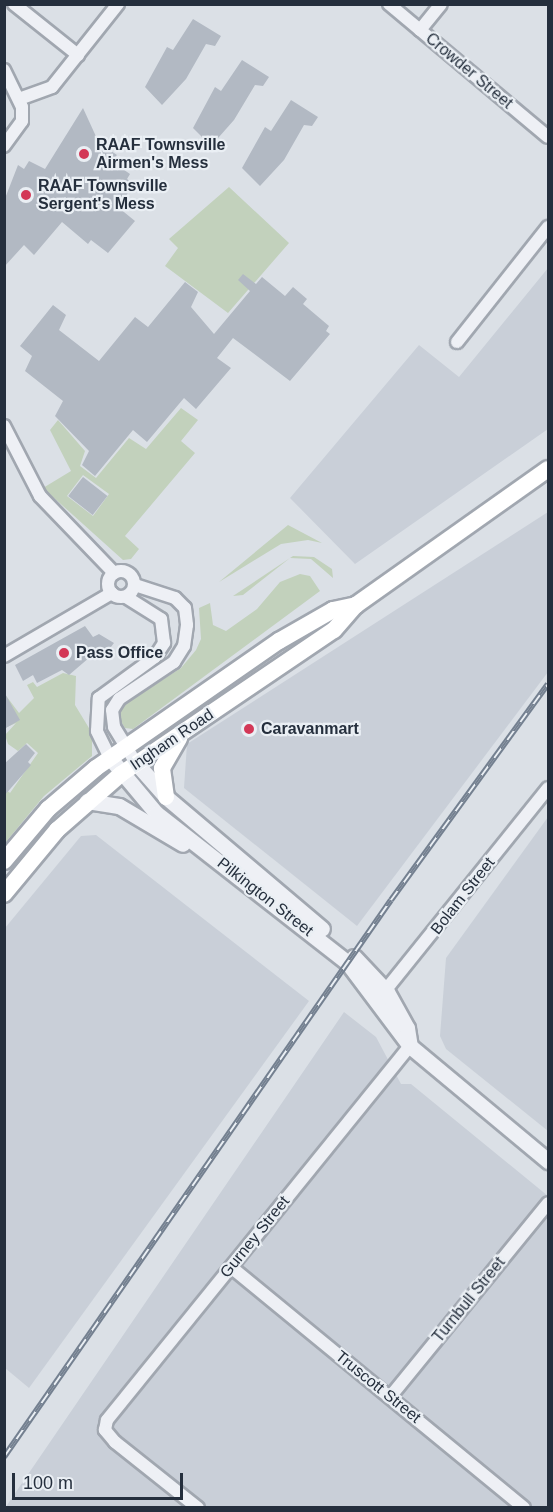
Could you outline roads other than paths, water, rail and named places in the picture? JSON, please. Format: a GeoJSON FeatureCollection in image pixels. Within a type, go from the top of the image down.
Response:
{"type":"FeatureCollection","features":[{"type":"Feature","properties":{"kind":"main road","name":"Ingham Road"},"geometry":{"type":"LineString","coordinates":[[4,894],[87,801],[121,774],[334,630],[356,605],[549,469]]}},
{"type":"Feature","properties":{"kind":"main road","name":"Ingham Road"},"geometry":{"type":"LineString","coordinates":[[4,861],[48,809],[110,758],[279,641],[333,610],[356,605]]}},
{"type":"Feature","properties":{"kind":"main road"},"geometry":{"type":"LineString","coordinates":[[166,797],[164,761],[184,731]]}},
{"type":"Feature","properties":{"kind":"street"},"geometry":{"type":"LineString","coordinates":[[14,4],[78,55]]}},
{"type":"Feature","properties":{"kind":"street"},"geometry":{"type":"LineString","coordinates":[[19,99],[52,87],[117,4]]}},
{"type":"Feature","properties":{"kind":"street","name":"Crowder Street"},"geometry":{"type":"LineString","coordinates":[[389,4],[549,137]]}},
{"type":"Feature","properties":{"kind":"street"},"geometry":{"type":"LineString","coordinates":[[420,30],[441,4]]}},
{"type":"Feature","properties":{"kind":"street"},"geometry":{"type":"LineString","coordinates":[[4,70],[19,99],[22,121],[4,146]]}},
{"type":"Feature","properties":{"kind":"street"},"geometry":{"type":"LineString","coordinates":[[457,342],[549,227]]}},
{"type":"Feature","properties":{"kind":"street"},"geometry":{"type":"LineString","coordinates":[[4,426],[40,496],[114,573]]}},
{"type":"Feature","properties":{"kind":"street"},"geometry":{"type":"LineString","coordinates":[[112,593],[108,580],[114,573],[126,572],[135,585],[126,597]]}},
{"type":"Feature","properties":{"kind":"street","name":"Pilkington Street"},"geometry":{"type":"LineString","coordinates":[[135,585],[180,602],[187,635],[174,662],[114,705],[112,720],[125,748],[136,764],[166,797],[352,955],[381,996],[410,1047],[549,1161]]}},
{"type":"Feature","properties":{"kind":"street"},"geometry":{"type":"LineString","coordinates":[[4,656],[112,593],[126,597],[161,619],[164,643],[155,657],[99,698],[97,731],[110,758]]}},
{"type":"Feature","properties":{"kind":"street","name":"Pilkington Street"},"geometry":{"type":"LineString","coordinates":[[110,758],[121,774],[156,813],[250,884],[347,962],[381,996]]}},
{"type":"Feature","properties":{"kind":"street","name":"Bolam Street"},"geometry":{"type":"LineString","coordinates":[[381,996],[549,788]]}},
{"type":"Feature","properties":{"kind":"street"},"geometry":{"type":"LineString","coordinates":[[87,801],[119,806],[250,884]]}},
{"type":"Feature","properties":{"kind":"street","name":"Gurney Street"},"geometry":{"type":"LineString","coordinates":[[198,1508],[115,1442],[105,1430],[114,1410],[410,1047]]}},
{"type":"Feature","properties":{"kind":"street","name":"Turnbull Street"},"geometry":{"type":"LineString","coordinates":[[390,1397],[549,1203]]}},
{"type":"Feature","properties":{"kind":"street","name":"Truscott Street"},"geometry":{"type":"LineString","coordinates":[[231,1267],[524,1508]]}},
{"type":"Feature","properties":{"kind":"railway"},"geometry":{"type":"LineString","coordinates":[[4,1457],[391,900],[548,684]]}},
{"type":"Feature","properties":{"kind":"place","name":"RAAF Townsville Airmen's Mess"},"geometry":{"type":"Point","coordinates":[84,154]}},
{"type":"Feature","properties":{"kind":"place","name":"RAAF Townsville Sergent's Mess"},"geometry":{"type":"Point","coordinates":[26,195]}},
{"type":"Feature","properties":{"kind":"place","name":"Pass Office"},"geometry":{"type":"Point","coordinates":[64,653]}},
{"type":"Feature","properties":{"kind":"place","name":"Caravanmart"},"geometry":{"type":"Point","coordinates":[249,729]}}]}
